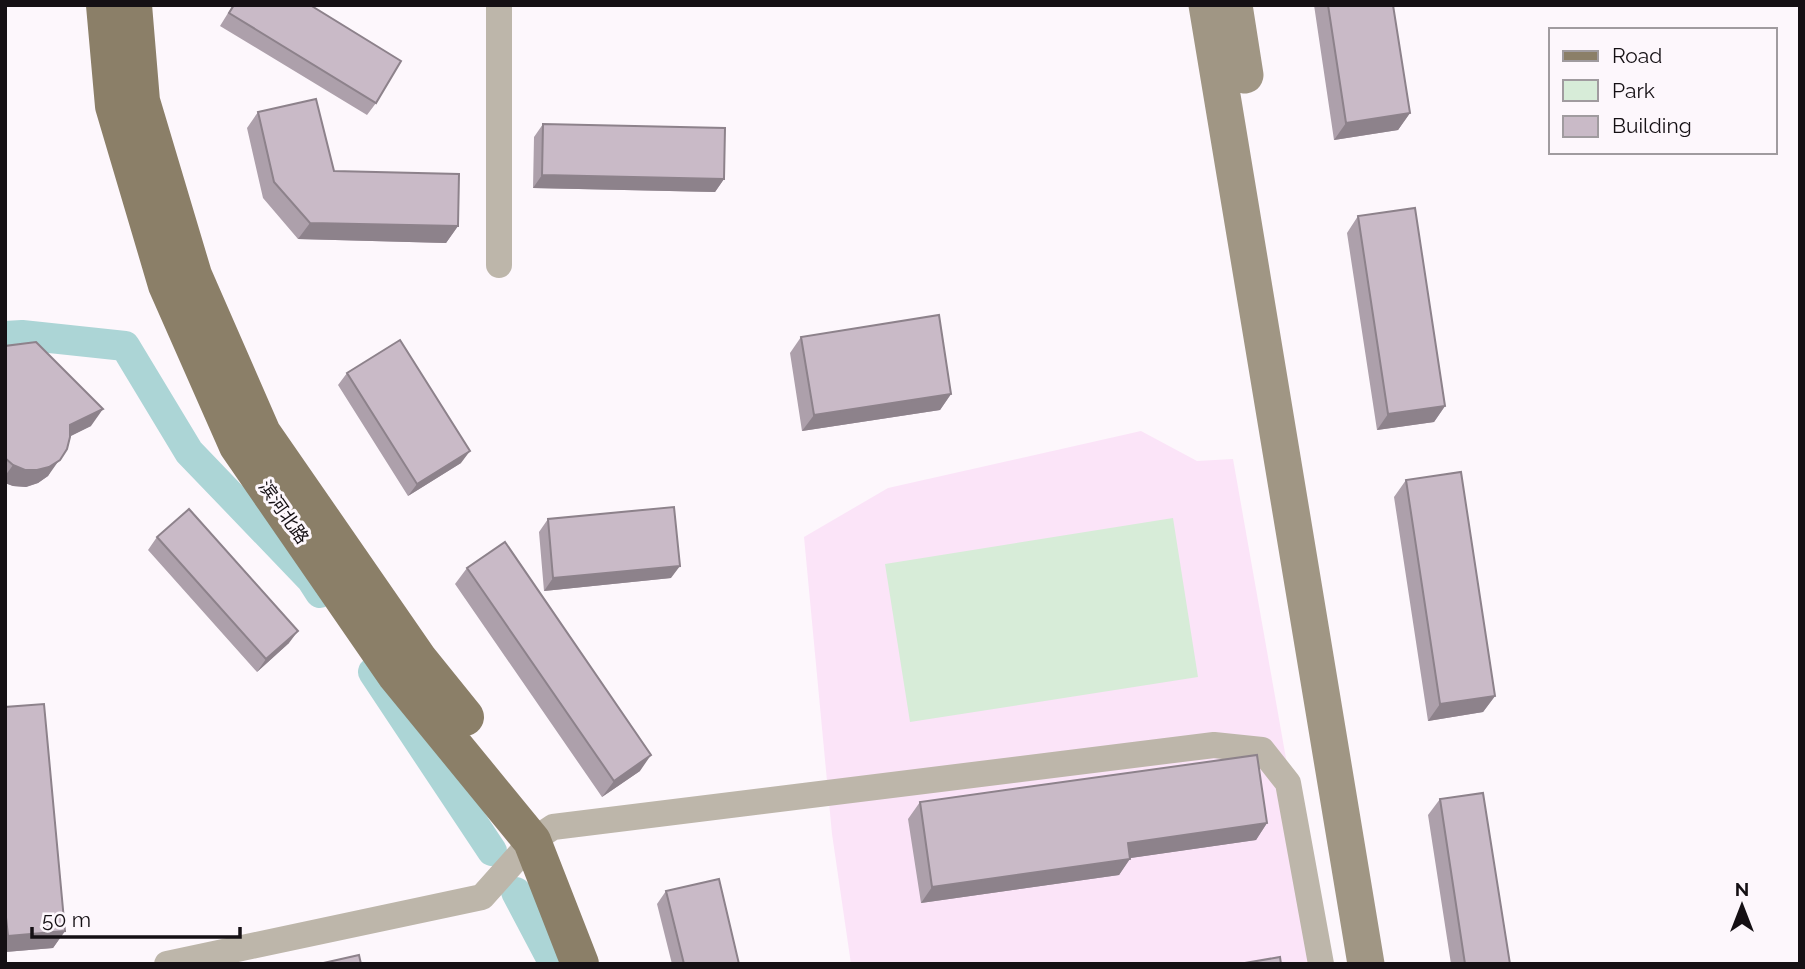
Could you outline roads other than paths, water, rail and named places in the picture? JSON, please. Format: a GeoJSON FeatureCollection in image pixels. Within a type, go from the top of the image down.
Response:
{"type":"FeatureCollection","features":[{"type":"Feature","properties":{"kind":"main road","name":"滨河北路"},"geometry":{"type":"LineString","coordinates":[[105,5],[114,106],[163,272],[238,446],[396,675],[542,834],[580,964]]}},
{"type":"Feature","properties":{"kind":"main road","name":"滨河北路"},"geometry":{"type":"LineString","coordinates":[[133,5],[141,101],[192,275],[262,433],[542,834],[602,964]]}},
{"type":"Feature","properties":{"kind":"main road"},"geometry":{"type":"LineString","coordinates":[[1208,5],[1366,964]]}},
{"type":"Feature","properties":{"kind":"main road"},"geometry":{"type":"LineString","coordinates":[[1234,5],[1390,964]]}},
{"type":"Feature","properties":{"kind":"street"},"geometry":{"type":"LineString","coordinates":[[499,5],[499,265]]}},
{"type":"Feature","properties":{"kind":"street"},"geometry":{"type":"LineString","coordinates":[[167,964],[482,897],[542,834],[1214,745],[1262,750],[1288,783],[1321,964]]}},
{"type":"Feature","properties":{"kind":"waterway"},"geometry":{"type":"LineString","coordinates":[[5,336],[22,335],[125,346],[189,452],[311,579],[320,593]]}},
{"type":"Feature","properties":{"kind":"waterway"},"geometry":{"type":"LineString","coordinates":[[373,672],[492,851]]}},
{"type":"Feature","properties":{"kind":"waterway"},"geometry":{"type":"LineString","coordinates":[[516,892],[554,964]]}}]}
